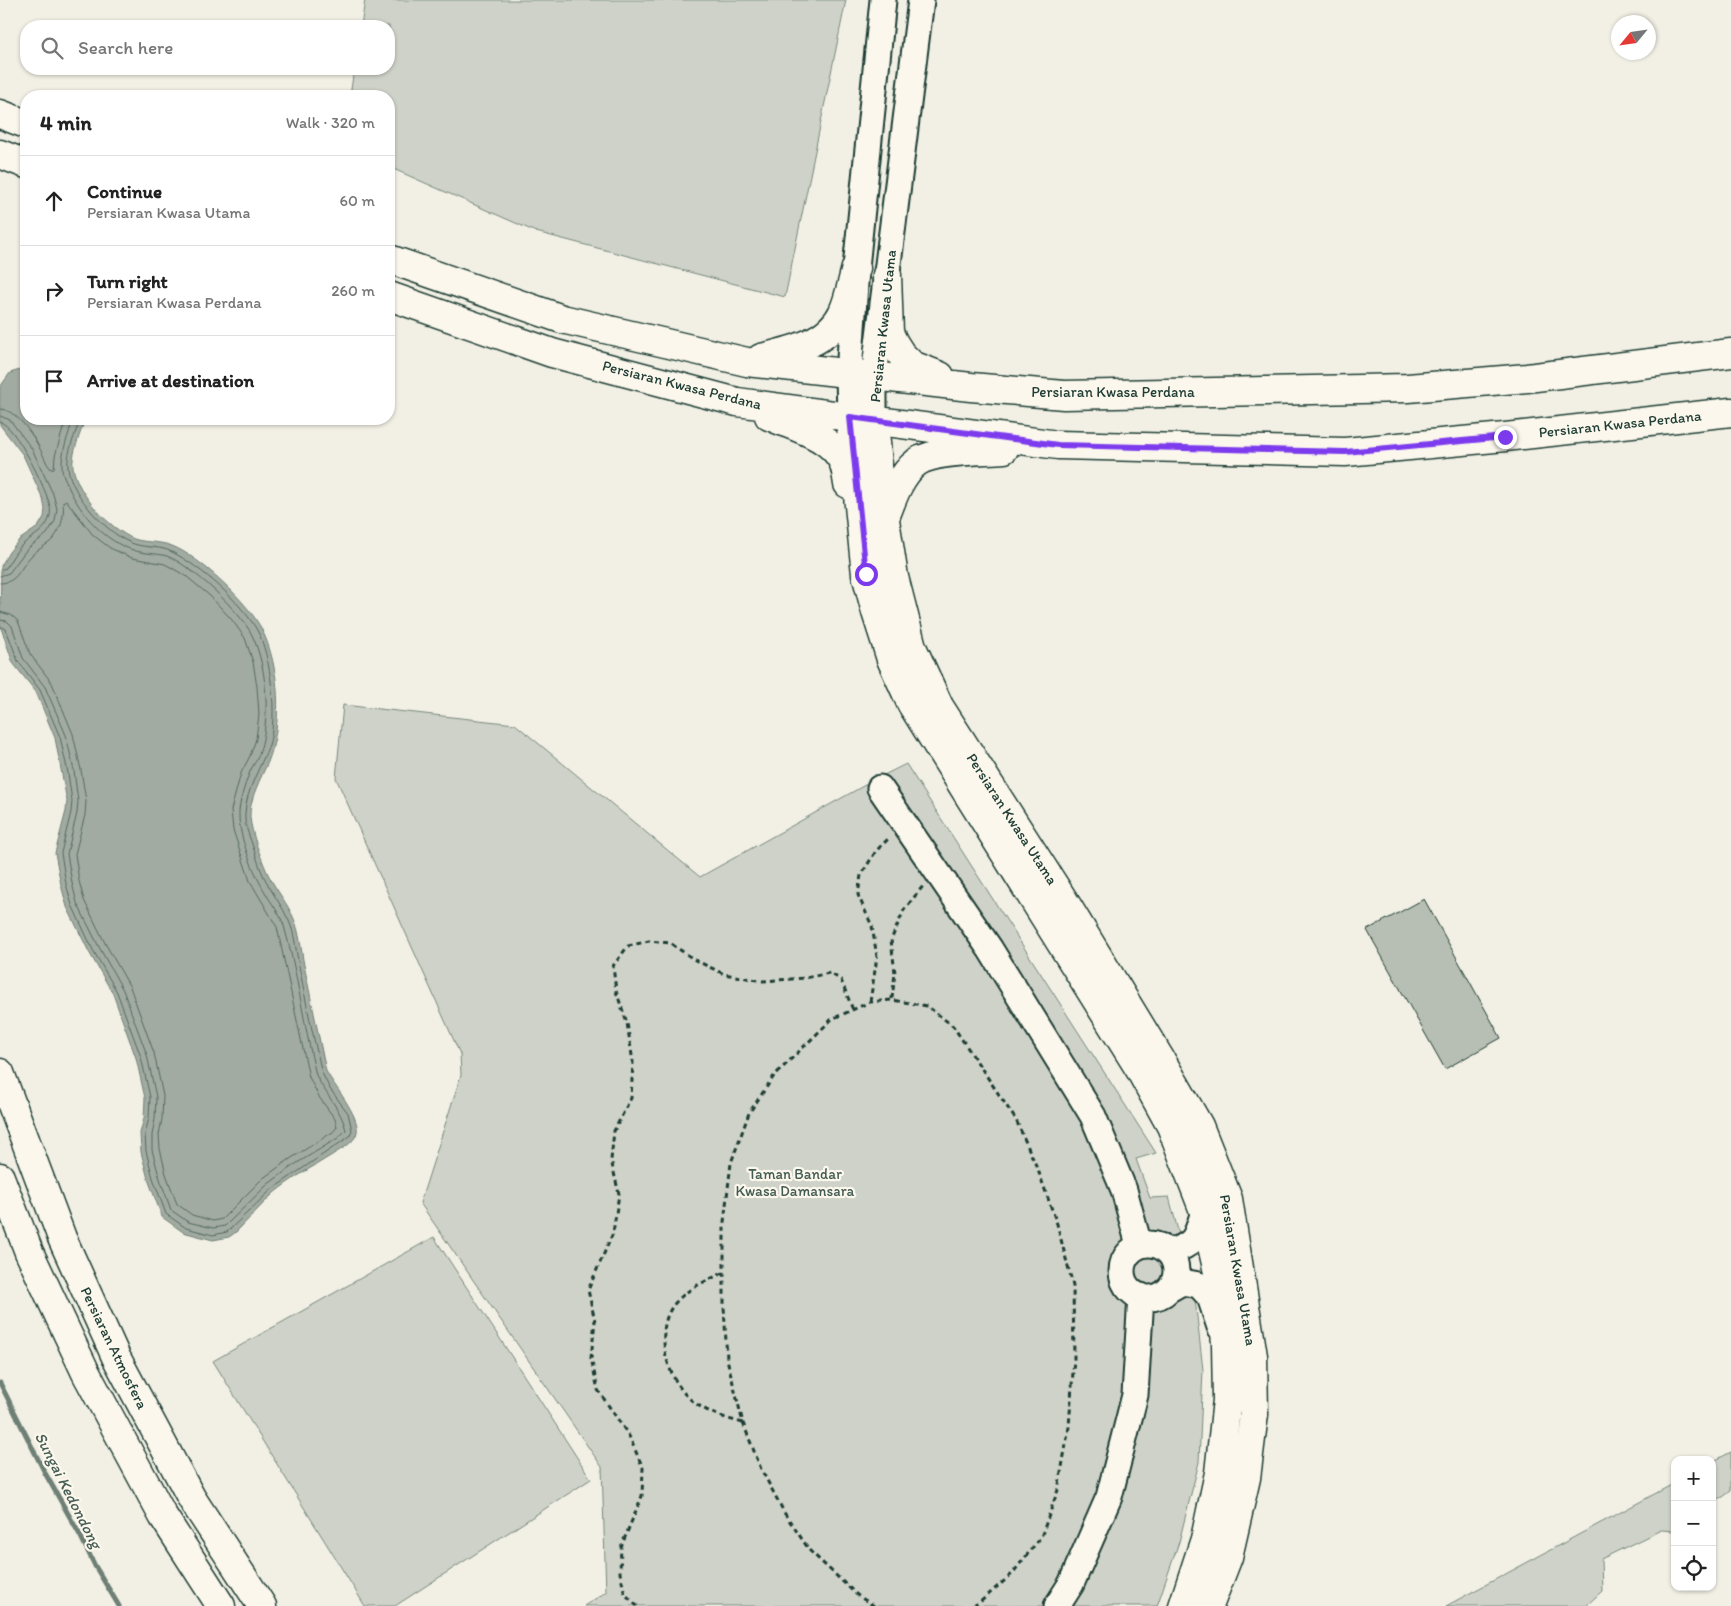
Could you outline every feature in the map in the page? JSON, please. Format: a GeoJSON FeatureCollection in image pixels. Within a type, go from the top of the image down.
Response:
{"type":"FeatureCollection","features":[{"type":"Feature","properties":{"kind":"main road"},"geometry":{"type":"LineString","coordinates":[[0,114],[20,122]]}},
{"type":"Feature","properties":{"kind":"main road"},"geometry":{"type":"LineString","coordinates":[[0,154],[20,162]]}},
{"type":"Feature","properties":{"kind":"main road","name":"Persiaran Kwasa Perdana"},"geometry":{"type":"LineString","coordinates":[[395,261],[562,319],[747,362],[971,387],[1064,395],[1408,388],[1527,378],[1731,353]]}},
{"type":"Feature","properties":{"kind":"main road"},"geometry":{"type":"LineString","coordinates":[[747,362],[793,350],[818,338],[834,326],[843,312],[856,268]]}},
{"type":"Feature","properties":{"kind":"main road"},"geometry":{"type":"LineString","coordinates":[[887,274],[889,333],[901,354],[912,366],[971,387]]}},
{"type":"Feature","properties":{"kind":"main road","name":"Persiaran Kwasa Perdana"},"geometry":{"type":"LineString","coordinates":[[395,298],[552,353],[737,402],[1058,445],[1345,452],[1505,437],[1731,412]]}},
{"type":"Feature","properties":{"kind":"main road"},"geometry":{"type":"LineString","coordinates":[[1640,422],[1708,400],[1731,395]]}},
{"type":"Feature","properties":{"kind":"main road"},"geometry":{"type":"LineString","coordinates":[[737,402],[822,439],[834,449],[844,463],[866,574]]}},
{"type":"Feature","properties":{"kind":"main road","name":"Persiaran Kwasa Utama"},"geometry":{"type":"LineString","coordinates":[[862,419],[880,488],[894,577],[912,648],[940,706],[1066,904],[1199,1126],[1228,1199],[1253,1356],[1254,1414],[1246,1478],[1228,1557],[1209,1606]]}},
{"type":"Feature","properties":{"kind":"main road","name":"Persiaran Kwasa Utama"},"geometry":{"type":"LineString","coordinates":[[862,419],[866,574],[891,658],[911,703],[1139,1068],[1171,1126],[1204,1211],[1220,1281],[1226,1343],[1228,1400],[1219,1472],[1205,1538],[1183,1606]]}},
{"type":"Feature","properties":{"kind":"main road"},"geometry":{"type":"LineString","coordinates":[[885,518],[896,490],[907,473],[918,462],[938,454],[1058,445]]}},
{"type":"Feature","properties":{"kind":"main road","name":"Persiaran Atmosfera"},"geometry":{"type":"LineString","coordinates":[[0,1073],[62,1238],[116,1357],[192,1499],[262,1606]]}},
{"type":"Feature","properties":{"kind":"main road"},"geometry":{"type":"LineString","coordinates":[[0,1177],[29,1252],[86,1372],[163,1516],[222,1606]]}},
{"type":"Feature","properties":{"kind":"street","name":"Persiaran Kwasa Utama"},"geometry":{"type":"LineString","coordinates":[[862,419],[862,375],[856,268],[883,0]]}},
{"type":"Feature","properties":{"kind":"street","name":"Persiaran Kwasa Utama"},"geometry":{"type":"LineString","coordinates":[[862,375],[887,274],[921,0]]}},
{"type":"Feature","properties":{"kind":"street"},"geometry":{"type":"LineString","coordinates":[[880,788],[990,949],[1092,1116],[1124,1190],[1139,1246]]}},
{"type":"Feature","properties":{"kind":"street"},"geometry":{"type":"LineString","coordinates":[[1169,1252],[1185,1247],[1196,1236],[1204,1211]]}},
{"type":"Feature","properties":{"kind":"street"},"geometry":{"type":"LineString","coordinates":[[1168,1290],[1176,1274],[1176,1265],[1169,1252],[1157,1245],[1148,1244],[1139,1246],[1126,1256],[1122,1272],[1124,1280],[1134,1293],[1151,1298],[1160,1295],[1182,1282],[1199,1285],[1210,1297],[1226,1343]]}},
{"type":"Feature","properties":{"kind":"street"},"geometry":{"type":"LineString","coordinates":[[1057,1606],[1071,1584],[1109,1497],[1135,1395],[1142,1296]]}},
{"type":"Feature","properties":{"kind":"path"},"geometry":{"type":"LineString","coordinates":[[870,1002],[877,957],[872,926],[858,895],[861,874],[876,852],[904,822]]}},
{"type":"Feature","properties":{"kind":"path"},"geometry":{"type":"LineString","coordinates":[[892,1000],[895,973],[891,940],[904,910],[936,869]]}},
{"type":"Feature","properties":{"kind":"path"},"geometry":{"type":"LineString","coordinates":[[637,1606],[625,1594],[620,1573],[620,1547],[642,1496],[643,1468],[630,1436],[598,1390],[591,1358],[595,1321],[588,1290],[613,1233],[619,1194],[611,1160],[614,1131],[631,1098],[633,1062],[627,1023],[616,991],[613,966],[628,946],[649,941],[670,943],[695,960],[724,974],[763,981],[805,978],[830,973],[841,980],[852,1010]]}},
{"type":"Feature","properties":{"kind":"path"},"geometry":{"type":"LineString","coordinates":[[874,1606],[857,1594],[810,1551],[781,1506],[761,1469],[742,1423],[728,1359],[723,1273],[724,1222],[731,1163],[749,1113],[774,1076],[804,1044],[832,1019],[870,1002],[892,1000],[927,1006],[953,1026],[1016,1120],[1038,1170],[1051,1206],[1073,1286],[1074,1358],[1070,1417],[1058,1490],[1041,1537],[1012,1574],[973,1606]]}},
{"type":"Feature","properties":{"kind":"path"},"geometry":{"type":"LineString","coordinates":[[723,1273],[694,1286],[675,1302],[664,1325],[665,1353],[675,1379],[690,1399],[717,1416],[742,1423]]}},
{"type":"Feature","properties":{"kind":"green space"},"geometry":{"type":"Polygon","coordinates":[[[365,0],[846,0],[785,297],[536,232],[395,170],[395,90],[351,90],[353,75],[395,75],[395,20],[362,20],[365,0]]]}},
{"type":"Feature","properties":{"kind":"green space","name":"Taman Bandar Kwasa Damansara"},"geometry":{"type":"Polygon","coordinates":[[[343,705],[515,724],[700,877],[906,764],[1156,1153],[1136,1159],[1150,1198],[1169,1197],[1194,1290],[1203,1370],[1199,1462],[1179,1542],[1157,1606],[584,1606],[606,1592],[602,1467],[420,1203],[461,1075],[460,1054],[336,778],[343,705]]]}},
{"type":"Feature","properties":{"kind":"green space"},"geometry":{"type":"Polygon","coordinates":[[[434,1237],[591,1479],[395,1606],[365,1606],[213,1361],[434,1237]]]}},
{"type":"Feature","properties":{"kind":"green space"},"geometry":{"type":"Polygon","coordinates":[[[1731,1452],[1731,1491],[1716,1502],[1716,1501],[1716,1460],[1731,1452]]]}},
{"type":"Feature","properties":{"kind":"green space"},"geometry":{"type":"Polygon","coordinates":[[[1671,1485],[1671,1531],[1661,1530],[1601,1559],[1602,1591],[1586,1606],[1446,1606],[1671,1485]]]}},
{"type":"Feature","properties":{"kind":"water"},"geometry":{"type":"Polygon","coordinates":[[[20,370],[20,425],[83,425],[75,450],[73,467],[81,488],[105,519],[134,539],[163,543],[183,551],[209,570],[247,607],[256,619],[268,644],[273,661],[277,696],[276,731],[268,762],[251,803],[252,831],[266,870],[289,908],[296,924],[326,1071],[351,1110],[357,1125],[357,1132],[354,1139],[347,1145],[274,1193],[229,1237],[213,1240],[183,1232],[162,1217],[148,1179],[141,1152],[140,1133],[144,1118],[145,1098],[136,1058],[113,994],[89,952],[67,907],[61,885],[55,853],[67,801],[55,738],[36,692],[13,663],[0,625],[1,566],[19,540],[38,527],[44,517],[45,509],[43,499],[23,455],[0,425],[0,387],[10,373],[20,370]]]}},
{"type":"Feature","properties":{"kind":"building"},"geometry":{"type":"Polygon","coordinates":[[[1424,899],[1501,1038],[1445,1069],[1367,930],[1424,899]]]}},
{"type":"Feature","properties":{"kind":"waterway","name":"Sungai Kedondong"},"geometry":{"type":"LineString","coordinates":[[0,1383],[45,1473],[95,1566],[119,1606]]}},
{"type":"Feature","properties":{"kind":"route"},"geometry":{"type":"LineString","coordinates":[[866,574],[850,417],[1058,445],[1345,452],[1505,437]]}}]}
